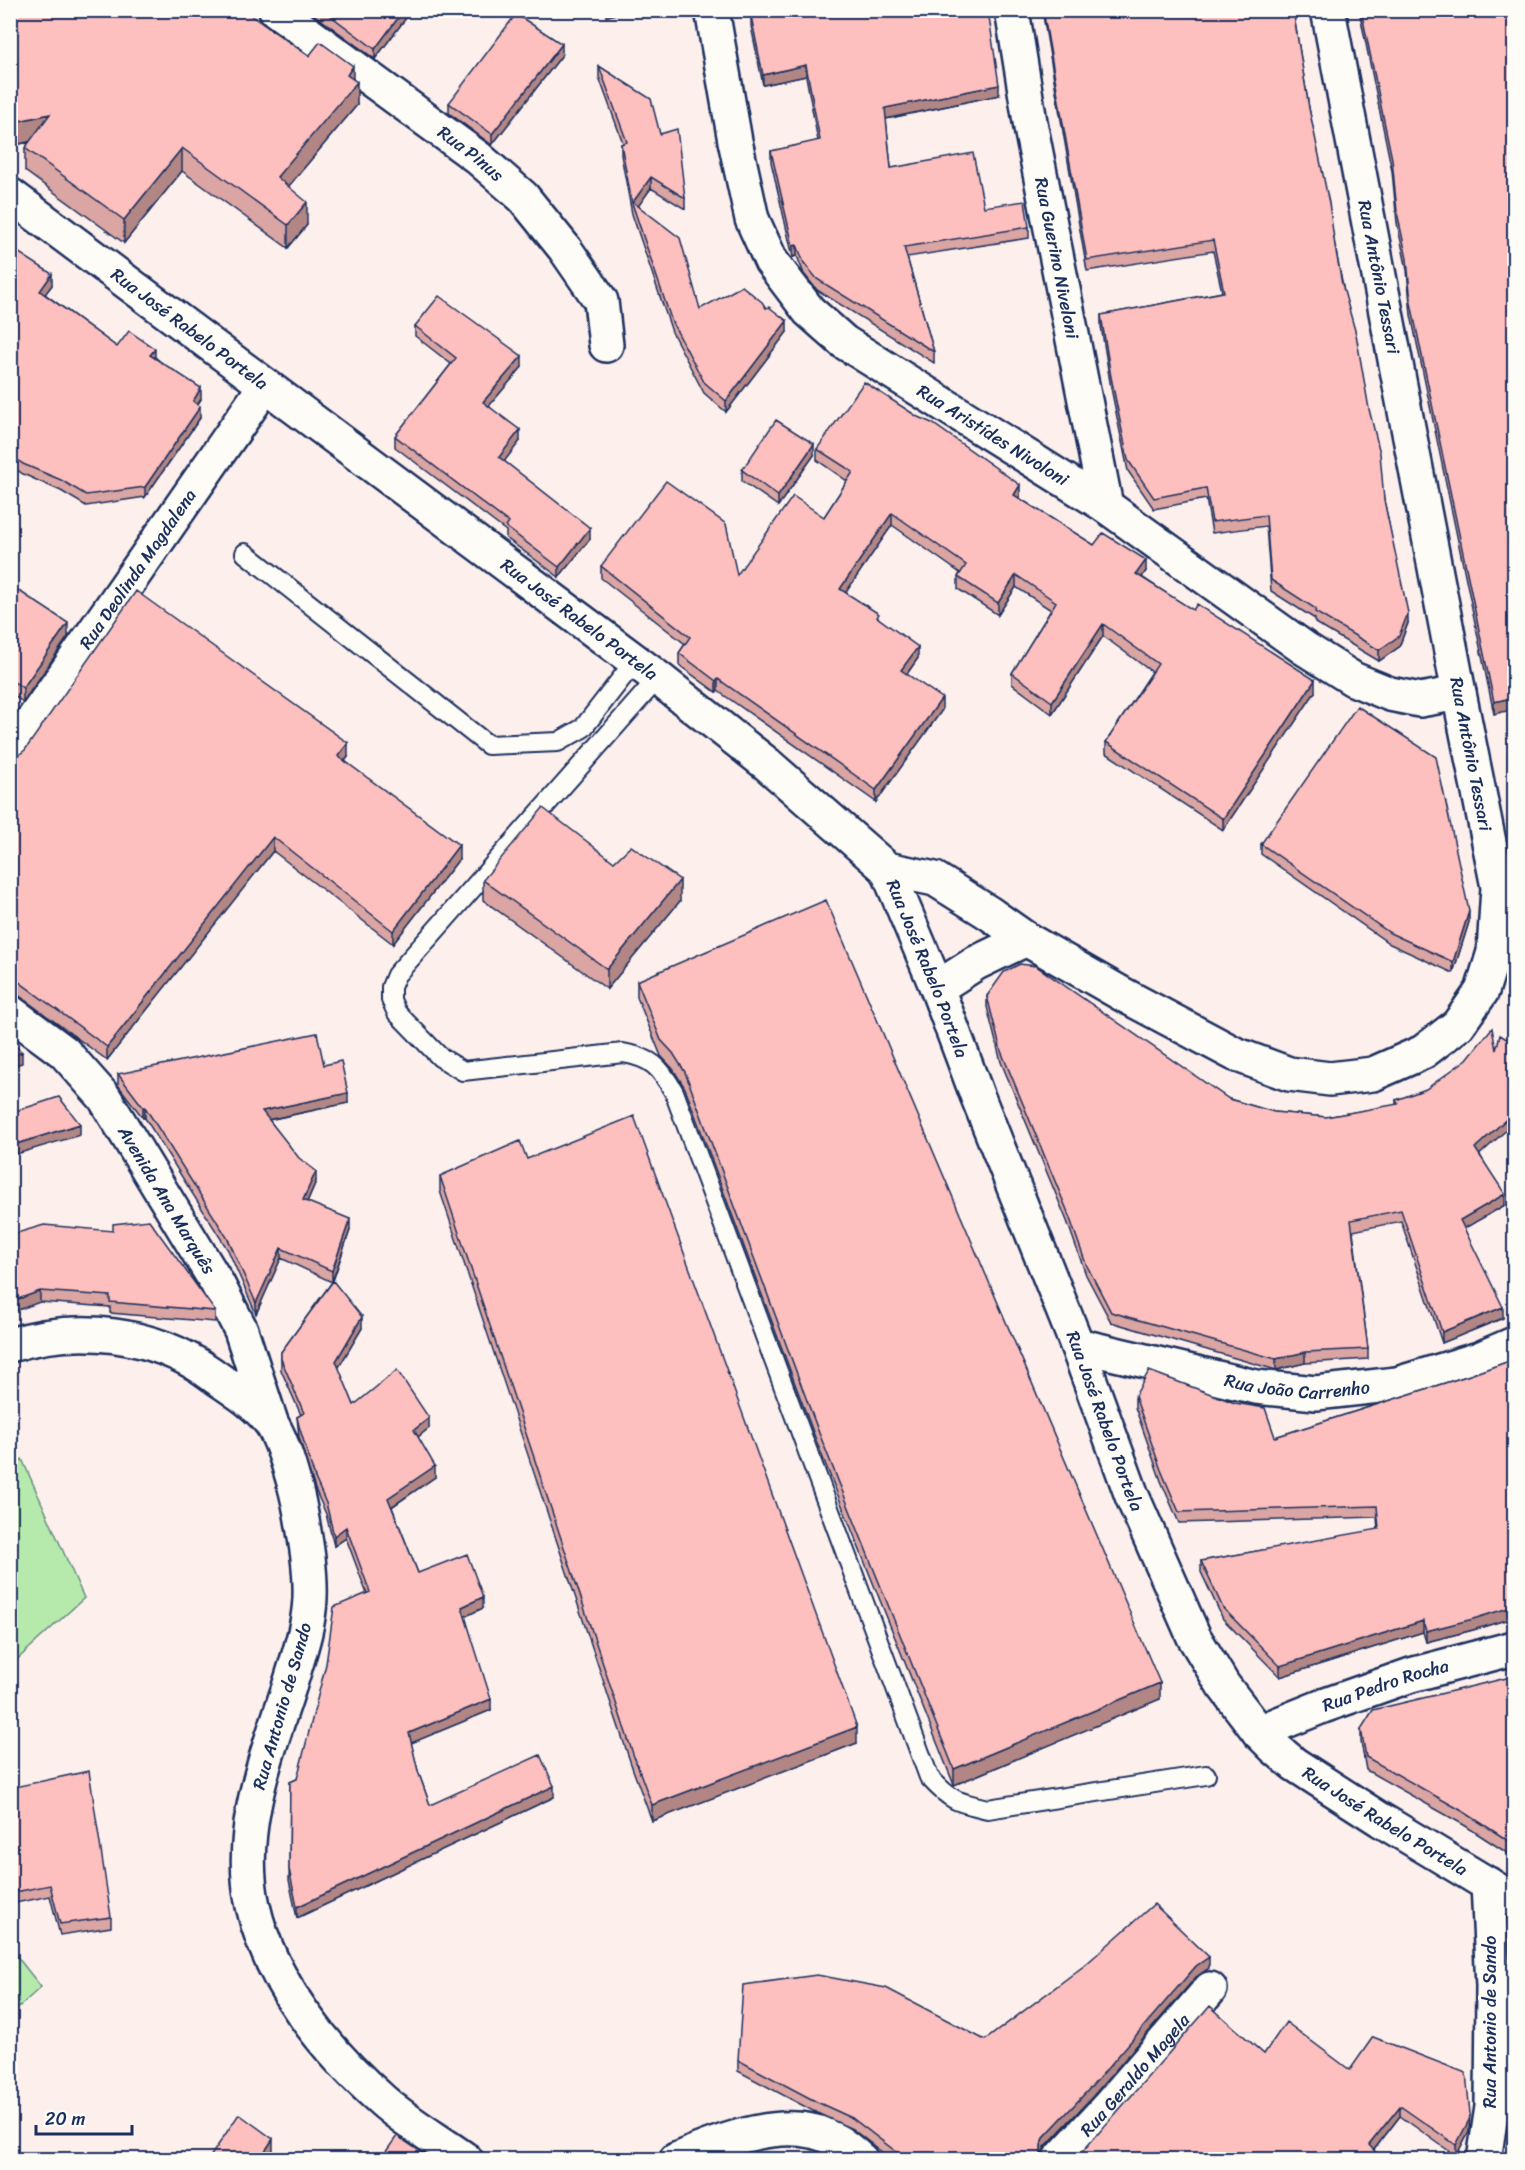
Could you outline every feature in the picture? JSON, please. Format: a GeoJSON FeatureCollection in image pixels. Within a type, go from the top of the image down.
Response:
{"type":"FeatureCollection","features":[{"type":"Feature","properties":{"kind":"street","name":"Rua Pinus"},"geometry":{"type":"LineString","coordinates":[[276,10],[477,157],[523,197],[565,249],[601,301],[606,345]]}},
{"type":"Feature","properties":{"kind":"street","name":"Rua Aristídes Nivoloni"},"geometry":{"type":"LineString","coordinates":[[712,10],[735,141],[752,219],[771,261],[809,311],[844,342],[1106,506],[1304,648],[1353,679],[1390,694],[1420,700],[1459,693]]}},
{"type":"Feature","properties":{"kind":"street","name":"Rua Guerino Niveloni"},"geometry":{"type":"LineString","coordinates":[[1012,10],[1031,128],[1106,506]]}},
{"type":"Feature","properties":{"kind":"street","name":"Rua Antônio Tessari"},"geometry":{"type":"LineString","coordinates":[[887,869],[935,879],[1026,939],[1122,994],[1234,1054],[1288,1074],[1330,1078],[1373,1074],[1423,1052],[1458,1025],[1482,992],[1494,952],[1498,887],[1329,10]]}},
{"type":"Feature","properties":{"kind":"street","name":"Rua José Rabelo Portela"},"geometry":{"type":"LineString","coordinates":[[10,195],[647,670],[767,764],[887,869],[937,988],[977,1095],[1077,1345],[1132,1496],[1194,1638],[1223,1685],[1259,1732],[1275,1748],[1325,1785],[1501,1892]]}},
{"type":"Feature","properties":{"kind":"street","name":"Rua Deolinda Magdalena"},"geometry":{"type":"LineString","coordinates":[[10,753],[265,386]]}},
{"type":"Feature","properties":{"kind":"street"},"geometry":{"type":"LineString","coordinates":[[937,988],[976,963],[1026,939]]}},
{"type":"Feature","properties":{"kind":"street","name":"Avenida Ana Marquês"},"geometry":{"type":"LineString","coordinates":[[10,1012],[64,1052],[104,1097],[218,1283],[241,1330],[271,1424]]}},
{"type":"Feature","properties":{"kind":"street","name":"Rua Antonio de Sando"},"geometry":{"type":"LineString","coordinates":[[10,1345],[36,1337],[85,1334],[135,1338],[169,1349],[199,1366],[246,1400],[271,1424],[288,1463],[299,1502],[308,1552],[310,1600],[302,1644],[250,1822],[247,1867],[252,1904],[261,1936],[275,1968],[337,2056],[385,2102],[466,2160]]}},
{"type":"Feature","properties":{"kind":"street","name":"Rua João Carrenho"},"geometry":{"type":"LineString","coordinates":[[1077,1345],[1256,1387],[1316,1393],[1396,1384],[1479,1359],[1515,1344]]}},
{"type":"Feature","properties":{"kind":"street","name":"Rua Pedro Rocha"},"geometry":{"type":"LineString","coordinates":[[1259,1732],[1323,1706],[1411,1676],[1515,1648]]}},
{"type":"Feature","properties":{"kind":"street","name":"Rua Antonio de Sando"},"geometry":{"type":"LineString","coordinates":[[1484,2160],[1492,2108],[1493,1986],[1501,1892]]}},
{"type":"Feature","properties":{"kind":"street","name":"Rua Geraldo Magela"},"geometry":{"type":"LineString","coordinates":[[1059,2160],[1210,1989]]}},
{"type":"Feature","properties":{"kind":"street"},"geometry":{"type":"LineString","coordinates":[[676,2160],[716,2142],[775,2128],[808,2131],[834,2139],[861,2160]]}},
{"type":"Feature","properties":{"kind":"lane"},"geometry":{"type":"LineString","coordinates":[[245,553],[488,745],[558,742],[567,738],[583,728],[647,670]]}},
{"type":"Feature","properties":{"kind":"lane"},"geometry":{"type":"LineString","coordinates":[[647,670],[396,975],[391,987],[391,1000],[397,1013],[440,1057],[463,1071],[623,1053],[641,1056],[666,1077],[674,1092],[929,1777],[948,1797],[964,1804],[988,1809],[1206,1775]]}},
{"type":"Feature","properties":{"kind":"green space"},"geometry":{"type":"Polygon","coordinates":[[[22,1459],[84,1598],[11,1665],[11,1469],[22,1459]]]}},
{"type":"Feature","properties":{"kind":"green space"},"geometry":{"type":"Polygon","coordinates":[[[11,1949],[41,1987],[10,2014],[11,1949]]]}},
{"type":"Feature","properties":{"kind":"building"},"geometry":{"type":"Polygon","coordinates":[[[10,10],[243,10],[309,56],[320,42],[353,66],[347,75],[357,82],[277,177],[307,202],[288,225],[182,148],[124,220],[25,148],[50,114],[10,123],[10,10]]]}},
{"type":"Feature","properties":{"kind":"building"},"geometry":{"type":"Polygon","coordinates":[[[323,10],[404,10],[375,49],[323,10]]]}},
{"type":"Feature","properties":{"kind":"building"},"geometry":{"type":"Polygon","coordinates":[[[775,10],[988,10],[999,85],[885,108],[891,168],[973,153],[984,207],[1025,201],[1029,227],[904,247],[934,352],[817,279],[804,263],[797,245],[793,246],[771,151],[820,140],[806,65],[763,75],[751,16],[775,10]]]}},
{"type":"Feature","properties":{"kind":"building"},"geometry":{"type":"Polygon","coordinates":[[[1043,10],[1293,10],[1342,284],[1356,334],[1369,409],[1380,453],[1384,500],[1408,613],[1399,636],[1379,650],[1315,612],[1316,609],[1271,580],[1266,515],[1212,522],[1206,488],[1154,498],[1128,460],[1101,315],[1224,292],[1213,240],[1087,260],[1043,10]]]}},
{"type":"Feature","properties":{"kind":"building"},"geometry":{"type":"Polygon","coordinates":[[[1361,10],[1515,10],[1515,697],[1494,702],[1411,303],[1407,259],[1397,212],[1392,159],[1361,10]]]}},
{"type":"Feature","properties":{"kind":"building"},"geometry":{"type":"Polygon","coordinates":[[[516,14],[562,44],[492,134],[449,103],[516,14]]]}},
{"type":"Feature","properties":{"kind":"building"},"geometry":{"type":"Polygon","coordinates":[[[599,66],[651,99],[660,134],[677,129],[685,198],[651,177],[633,202],[680,238],[700,309],[742,286],[766,308],[769,307],[787,321],[726,401],[704,382],[672,322],[632,203],[621,144],[627,142],[599,66]]]}},
{"type":"Feature","properties":{"kind":"building"},"geometry":{"type":"Polygon","coordinates":[[[10,247],[52,274],[40,291],[117,347],[129,331],[155,349],[150,355],[201,388],[193,401],[200,407],[145,487],[86,495],[61,480],[23,464],[10,454],[10,247]]]}},
{"type":"Feature","properties":{"kind":"building"},"geometry":{"type":"Polygon","coordinates":[[[439,296],[522,356],[483,402],[520,430],[499,457],[590,528],[559,567],[506,527],[509,523],[395,436],[456,358],[415,326],[439,296]]]}},
{"type":"Feature","properties":{"kind":"building"},"geometry":{"type":"Polygon","coordinates":[[[864,382],[918,417],[932,423],[1020,485],[1014,495],[1094,545],[1103,533],[1146,560],[1136,574],[1193,610],[1197,604],[1315,680],[1223,819],[1106,742],[1158,664],[1103,624],[1052,702],[1012,673],[1056,602],[1016,575],[998,603],[958,577],[966,565],[892,513],[840,589],[879,614],[877,617],[918,647],[901,670],[942,698],[876,790],[718,679],[716,681],[679,653],[690,637],[601,566],[666,481],[726,524],[737,575],[793,496],[824,517],[853,472],[817,449],[864,382]]]}},
{"type":"Feature","properties":{"kind":"building"},"geometry":{"type":"Polygon","coordinates":[[[776,420],[814,444],[778,496],[742,470],[776,420]]]}},
{"type":"Feature","properties":{"kind":"building"},"geometry":{"type":"Polygon","coordinates":[[[10,585],[68,623],[23,688],[10,679],[10,585]]]}},
{"type":"Feature","properties":{"kind":"building"},"geometry":{"type":"Polygon","coordinates":[[[136,591],[348,743],[338,756],[459,845],[393,931],[273,837],[107,1047],[10,975],[10,758],[16,757],[25,750],[136,591]]]}},
{"type":"Feature","properties":{"kind":"building"},"geometry":{"type":"Polygon","coordinates":[[[1357,706],[1436,757],[1469,911],[1453,962],[1390,933],[1261,844],[1357,706]]]}},
{"type":"Feature","properties":{"kind":"building"},"geometry":{"type":"Polygon","coordinates":[[[1515,753],[1515,779],[1508,754],[1515,753]]]}},
{"type":"Feature","properties":{"kind":"building"},"geometry":{"type":"Polygon","coordinates":[[[543,808],[614,862],[631,846],[680,880],[607,969],[483,880],[543,808]]]}},
{"type":"Feature","properties":{"kind":"building"},"geometry":{"type":"Polygon","coordinates":[[[826,900],[1160,1683],[954,1769],[819,1433],[685,1072],[661,1040],[637,981],[826,900]]]}},
{"type":"Feature","properties":{"kind":"building"},"geometry":{"type":"Polygon","coordinates":[[[1020,964],[1036,966],[1229,1099],[1274,1112],[1326,1117],[1398,1104],[1396,1100],[1426,1089],[1467,1059],[1492,1028],[1496,1050],[1500,1035],[1515,1044],[1515,1111],[1475,1148],[1505,1194],[1460,1220],[1503,1307],[1442,1332],[1401,1210],[1351,1220],[1368,1349],[1305,1352],[1276,1359],[1111,1312],[1086,1264],[1067,1210],[1001,1051],[987,996],[1004,972],[1020,964]]]}},
{"type":"Feature","properties":{"kind":"building"},"geometry":{"type":"Polygon","coordinates":[[[317,1033],[324,1065],[341,1061],[348,1093],[262,1111],[299,1158],[316,1171],[303,1200],[350,1219],[332,1271],[281,1248],[256,1303],[228,1239],[145,1107],[118,1074],[317,1033]]]}},
{"type":"Feature","properties":{"kind":"building"},"geometry":{"type":"Polygon","coordinates":[[[10,1041],[22,1052],[10,1056],[10,1041]]]}},
{"type":"Feature","properties":{"kind":"building"},"geometry":{"type":"Polygon","coordinates":[[[59,1097],[80,1124],[10,1146],[10,1113],[59,1097]]]}},
{"type":"Feature","properties":{"kind":"building"},"geometry":{"type":"Polygon","coordinates":[[[634,1116],[857,1727],[652,1805],[440,1176],[520,1141],[527,1159],[634,1116]]]}},
{"type":"Feature","properties":{"kind":"building"},"geometry":{"type":"Polygon","coordinates":[[[149,1220],[215,1311],[110,1302],[110,1296],[40,1291],[10,1302],[10,1235],[44,1225],[113,1231],[113,1224],[149,1220]]]}},
{"type":"Feature","properties":{"kind":"building"},"geometry":{"type":"Polygon","coordinates":[[[333,1281],[362,1317],[336,1361],[354,1405],[397,1370],[429,1418],[414,1430],[435,1466],[388,1498],[418,1573],[467,1554],[483,1597],[462,1607],[491,1699],[409,1733],[418,1771],[430,1805],[540,1755],[554,1786],[297,1907],[289,1869],[290,1782],[297,1779],[326,1664],[334,1607],[370,1592],[346,1527],[334,1536],[326,1503],[315,1478],[299,1426],[297,1417],[304,1413],[281,1359],[281,1352],[333,1281]]]}},
{"type":"Feature","properties":{"kind":"building"},"geometry":{"type":"Polygon","coordinates":[[[1515,1359],[1515,1606],[1426,1631],[1423,1621],[1280,1666],[1223,1608],[1201,1561],[1379,1529],[1377,1506],[1179,1512],[1161,1470],[1135,1396],[1149,1371],[1235,1403],[1265,1408],[1275,1437],[1515,1359]]]}},
{"type":"Feature","properties":{"kind":"building"},"geometry":{"type":"Polygon","coordinates":[[[1515,1676],[1515,1845],[1464,1812],[1366,1757],[1361,1729],[1373,1710],[1515,1676]]]}},
{"type":"Feature","properties":{"kind":"building"},"geometry":{"type":"Polygon","coordinates":[[[89,1771],[111,1917],[60,1924],[50,1885],[10,1893],[10,1788],[89,1771]]]}},
{"type":"Feature","properties":{"kind":"building"},"geometry":{"type":"Polygon","coordinates":[[[1154,1904],[1209,1957],[1196,1966],[1093,2085],[1045,2136],[1041,2145],[1041,2155],[1044,2160],[907,2160],[852,2118],[738,2060],[743,1985],[817,1975],[886,1988],[985,2040],[1085,1965],[1154,1904]]]}},
{"type":"Feature","properties":{"kind":"building"},"geometry":{"type":"Polygon","coordinates":[[[1210,2006],[1264,2054],[1286,2022],[1350,2070],[1373,2037],[1466,2073],[1469,2120],[1456,2145],[1400,2106],[1369,2145],[1383,2160],[1075,2160],[1210,2006]]]}},
{"type":"Feature","properties":{"kind":"building"},"geometry":{"type":"Polygon","coordinates":[[[239,2114],[273,2139],[259,2160],[208,2160],[239,2114]]]}},
{"type":"Feature","properties":{"kind":"building"},"geometry":{"type":"Polygon","coordinates":[[[397,2136],[433,2160],[380,2160],[397,2136]]]}},
{"type":"Feature","properties":{"kind":"building"},"geometry":{"type":"Polygon","coordinates":[[[790,2154],[798,2160],[785,2160],[790,2154]]]}}]}
